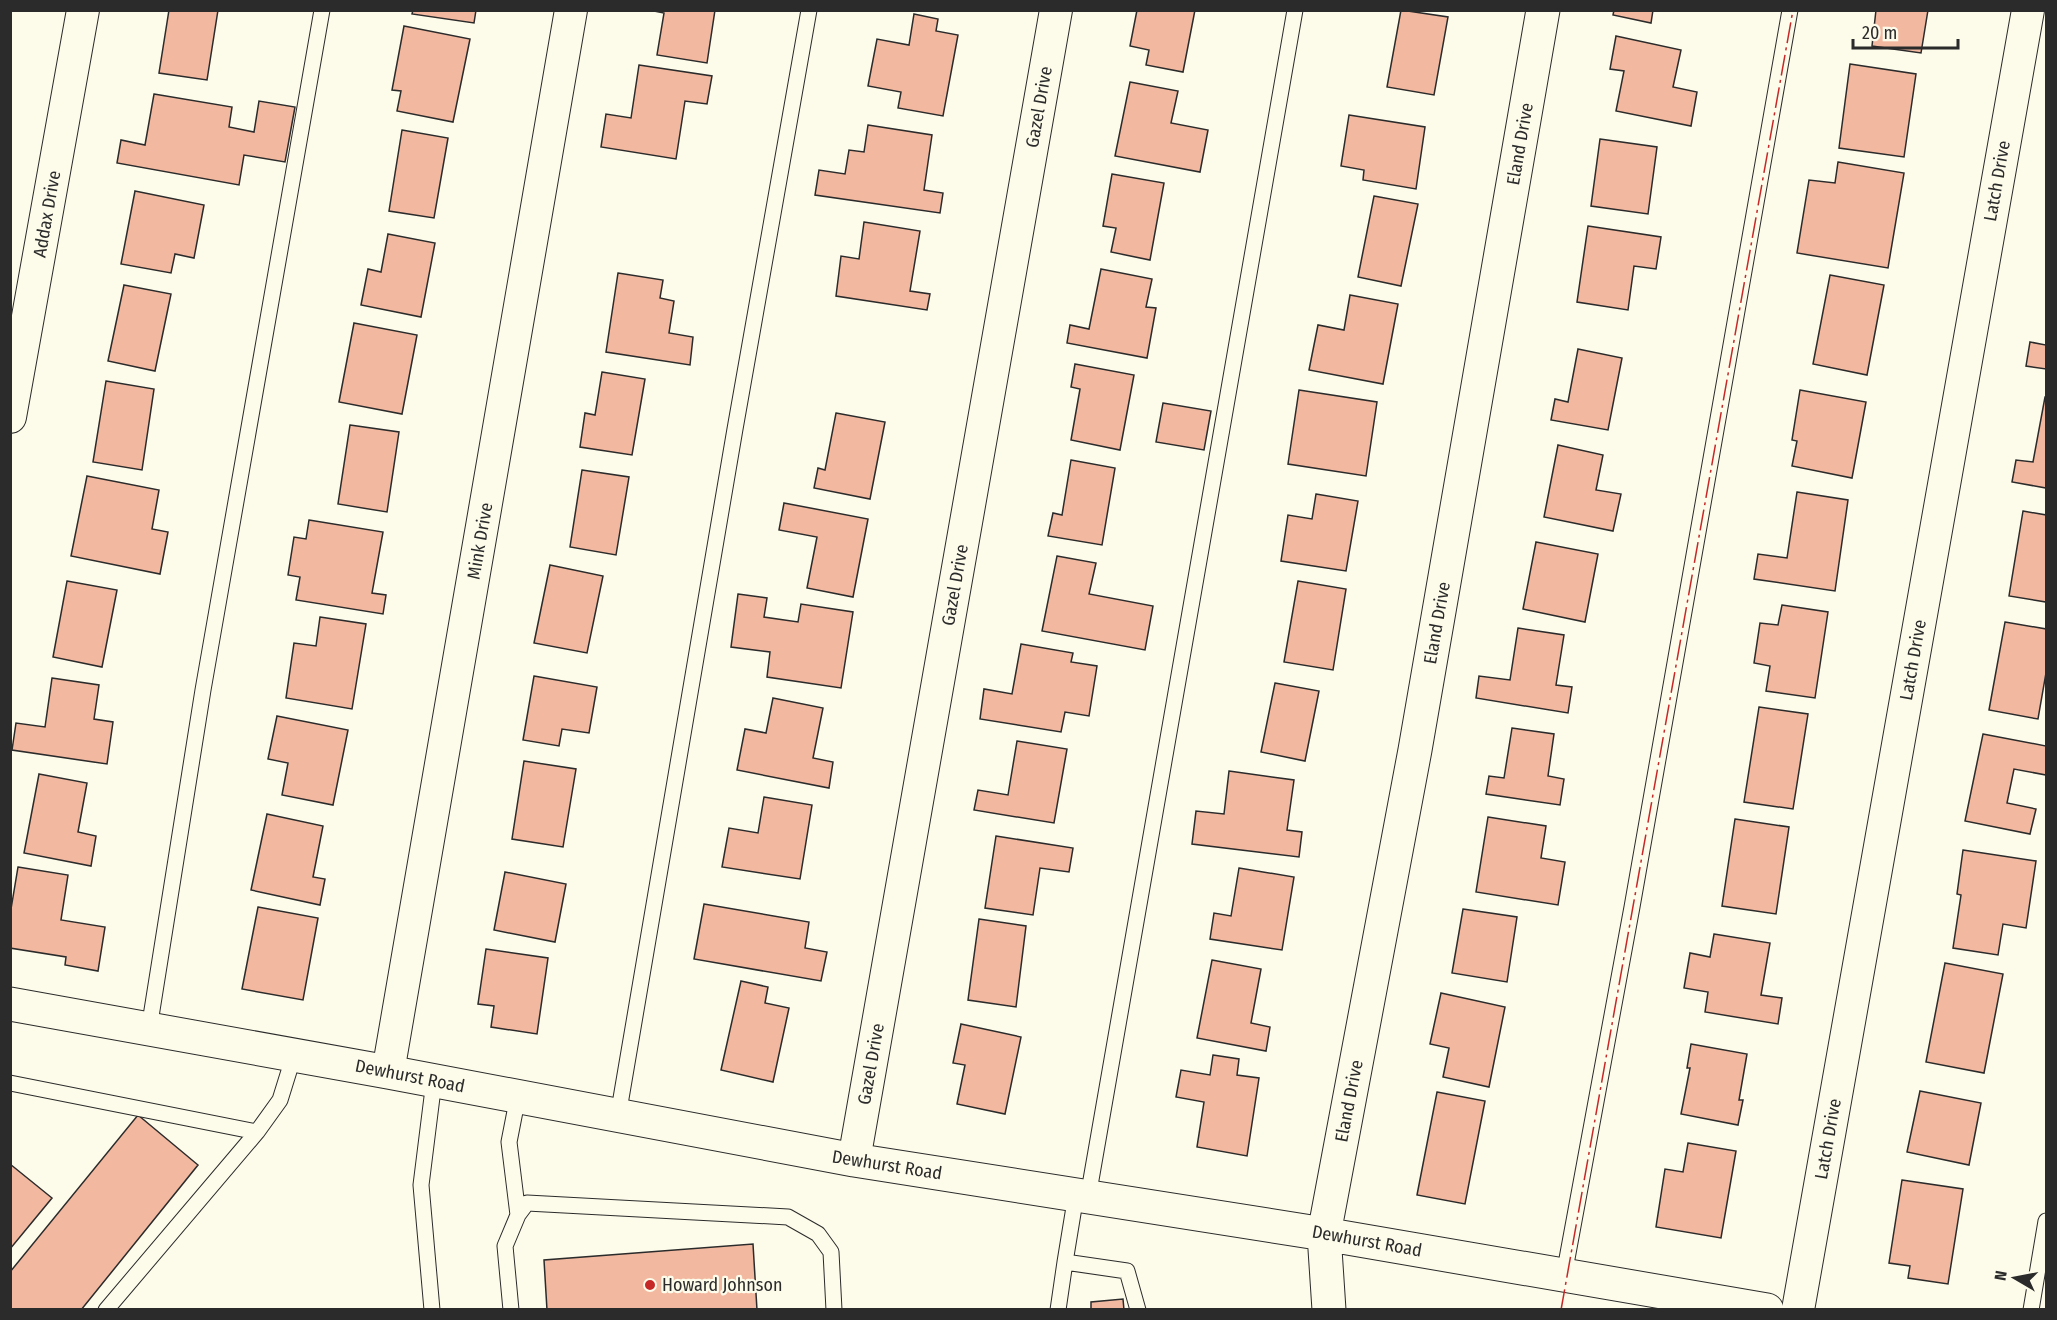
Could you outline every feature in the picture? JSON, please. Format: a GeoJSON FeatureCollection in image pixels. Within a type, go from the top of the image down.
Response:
{"type":"FeatureCollection","features":[{"type":"Feature","properties":{"kind":"street","name":"Addax Drive"},"geometry":{"type":"LineString","coordinates":[[10,417],[83,10]]}},
{"type":"Feature","properties":{"kind":"street","name":"Mink Drive"},"geometry":{"type":"LineString","coordinates":[[388,1072],[571,10]]}},
{"type":"Feature","properties":{"kind":"street","name":"Gazel Drive"},"geometry":{"type":"LineString","coordinates":[[854,1160],[1056,10]]}},
{"type":"Feature","properties":{"kind":"street","name":"Eland Drive"},"geometry":{"type":"LineString","coordinates":[[1329,1310],[1324,1234],[1414,750],[1544,10]]}},
{"type":"Feature","properties":{"kind":"street","name":"Latch Drive"},"geometry":{"type":"LineString","coordinates":[[1798,1310],[2028,10]]}},
{"type":"Feature","properties":{"kind":"street","name":"Dewhurst Road"},"geometry":{"type":"LineString","coordinates":[[10,1004],[518,1096],[854,1160],[1324,1234],[1767,1310]]}},
{"type":"Feature","properties":{"kind":"lane"},"geometry":{"type":"LineString","coordinates":[[149,1029],[203,690],[322,10]]}},
{"type":"Feature","properties":{"kind":"lane"},"geometry":{"type":"LineString","coordinates":[[618,1116],[809,10]]}},
{"type":"Feature","properties":{"kind":"lane"},"geometry":{"type":"LineString","coordinates":[[1058,1310],[1065,1262],[1082,1196],[1295,10]]}},
{"type":"Feature","properties":{"kind":"lane"},"geometry":{"type":"LineString","coordinates":[[1564,1275],[1632,907],[1790,10]]}},
{"type":"Feature","properties":{"kind":"lane"},"geometry":{"type":"LineString","coordinates":[[106,1310],[257,1132],[280,1100],[294,1055]]}},
{"type":"Feature","properties":{"kind":"lane"},"geometry":{"type":"LineString","coordinates":[[432,1310],[421,1185],[434,1081]]}},
{"type":"Feature","properties":{"kind":"lane"},"geometry":{"type":"LineString","coordinates":[[10,1083],[257,1132]]}},
{"type":"Feature","properties":{"kind":"lane"},"geometry":{"type":"LineString","coordinates":[[518,1096],[509,1142],[518,1215]]}},
{"type":"Feature","properties":{"kind":"lane"},"geometry":{"type":"LineString","coordinates":[[511,1310],[505,1246],[518,1215],[527,1203],[788,1217],[818,1234],[831,1252],[834,1310]]}},
{"type":"Feature","properties":{"kind":"lane"},"geometry":{"type":"LineString","coordinates":[[2031,1310],[2046,1221]]}},
{"type":"Feature","properties":{"kind":"lane"},"geometry":{"type":"LineString","coordinates":[[1065,1262],[1128,1271],[1138,1310]]}},
{"type":"Feature","properties":{"kind":"building"},"geometry":{"type":"Polygon","coordinates":[[[169,10],[218,10],[207,80],[159,73],[169,10]]]}},
{"type":"Feature","properties":{"kind":"building"},"geometry":{"type":"Polygon","coordinates":[[[413,10],[476,10],[474,23],[412,14],[413,10]]]}},
{"type":"Feature","properties":{"kind":"building"},"geometry":{"type":"Polygon","coordinates":[[[649,10],[715,10],[707,63],[657,55],[664,13],[649,10]]]}},
{"type":"Feature","properties":{"kind":"building"},"geometry":{"type":"Polygon","coordinates":[[[1137,10],[1195,10],[1183,72],[1146,65],[1149,50],[1130,46],[1137,10]]]}},
{"type":"Feature","properties":{"kind":"building"},"geometry":{"type":"Polygon","coordinates":[[[1401,10],[1448,17],[1434,95],[1387,87],[1401,10]]]}},
{"type":"Feature","properties":{"kind":"building"},"geometry":{"type":"Polygon","coordinates":[[[1614,10],[1653,10],[1651,23],[1613,15],[1614,10]]]}},
{"type":"Feature","properties":{"kind":"building"},"geometry":{"type":"Polygon","coordinates":[[[1876,10],[1928,10],[1921,53],[1872,46],[1876,10]]]}},
{"type":"Feature","properties":{"kind":"building"},"geometry":{"type":"Polygon","coordinates":[[[914,14],[938,19],[936,31],[958,35],[943,116],[898,108],[901,92],[868,86],[877,39],[909,45],[914,14]]]}},
{"type":"Feature","properties":{"kind":"building"},"geometry":{"type":"Polygon","coordinates":[[[404,26],[470,39],[453,122],[397,111],[401,91],[392,90],[404,26]]]}},
{"type":"Feature","properties":{"kind":"building"},"geometry":{"type":"Polygon","coordinates":[[[1616,36],[1681,50],[1673,87],[1697,92],[1691,126],[1616,111],[1624,71],[1610,69],[1616,36]]]}},
{"type":"Feature","properties":{"kind":"building"},"geometry":{"type":"Polygon","coordinates":[[[1850,64],[1916,74],[1904,157],[1839,148],[1850,64]]]}},
{"type":"Feature","properties":{"kind":"building"},"geometry":{"type":"Polygon","coordinates":[[[639,65],[712,76],[707,104],[685,101],[676,159],[601,147],[606,114],[631,118],[639,65]]]}},
{"type":"Feature","properties":{"kind":"building"},"geometry":{"type":"Polygon","coordinates":[[[1130,82],[1178,91],[1171,123],[1208,130],[1200,172],[1115,156],[1130,82]]]}},
{"type":"Feature","properties":{"kind":"building"},"geometry":{"type":"Polygon","coordinates":[[[154,94],[232,107],[229,127],[254,132],[259,101],[295,107],[285,162],[244,155],[239,185],[117,163],[121,140],[145,145],[154,94]]]}},
{"type":"Feature","properties":{"kind":"building"},"geometry":{"type":"Polygon","coordinates":[[[1349,115],[1425,127],[1416,189],[1363,180],[1364,170],[1341,166],[1349,115]]]}},
{"type":"Feature","properties":{"kind":"building"},"geometry":{"type":"Polygon","coordinates":[[[868,125],[932,135],[924,190],[943,193],[940,213],[815,195],[819,170],[845,174],[849,150],[864,152],[868,125]]]}},
{"type":"Feature","properties":{"kind":"building"},"geometry":{"type":"Polygon","coordinates":[[[402,130],[448,138],[434,218],[389,211],[402,130]]]}},
{"type":"Feature","properties":{"kind":"building"},"geometry":{"type":"Polygon","coordinates":[[[1600,139],[1657,147],[1648,214],[1591,206],[1600,139]]]}},
{"type":"Feature","properties":{"kind":"building"},"geometry":{"type":"Polygon","coordinates":[[[1838,162],[1904,173],[1888,268],[1797,253],[1809,180],[1835,183],[1838,162]]]}},
{"type":"Feature","properties":{"kind":"building"},"geometry":{"type":"Polygon","coordinates":[[[1112,174],[1164,183],[1150,260],[1111,252],[1116,228],[1103,226],[1112,174]]]}},
{"type":"Feature","properties":{"kind":"building"},"geometry":{"type":"Polygon","coordinates":[[[135,191],[204,205],[194,258],[175,254],[171,273],[121,264],[135,191]]]}},
{"type":"Feature","properties":{"kind":"building"},"geometry":{"type":"Polygon","coordinates":[[[1374,196],[1418,204],[1401,286],[1358,277],[1374,196]]]}},
{"type":"Feature","properties":{"kind":"building"},"geometry":{"type":"Polygon","coordinates":[[[864,222],[920,231],[910,291],[930,294],[927,310],[836,296],[841,256],[859,259],[864,222]]]}},
{"type":"Feature","properties":{"kind":"building"},"geometry":{"type":"Polygon","coordinates":[[[1588,226],[1661,237],[1656,269],[1634,266],[1628,310],[1577,302],[1588,226]]]}},
{"type":"Feature","properties":{"kind":"building"},"geometry":{"type":"Polygon","coordinates":[[[388,234],[435,243],[421,317],[361,305],[368,269],[381,272],[388,234]]]}},
{"type":"Feature","properties":{"kind":"building"},"geometry":{"type":"Polygon","coordinates":[[[1101,269],[1152,279],[1146,307],[1156,308],[1147,358],[1067,343],[1070,325],[1089,329],[1101,269]]]}},
{"type":"Feature","properties":{"kind":"building"},"geometry":{"type":"Polygon","coordinates":[[[618,273],[663,280],[660,298],[674,301],[669,333],[693,337],[690,365],[606,352],[618,273]]]}},
{"type":"Feature","properties":{"kind":"building"},"geometry":{"type":"Polygon","coordinates":[[[1830,275],[1884,285],[1867,375],[1813,364],[1830,275]]]}},
{"type":"Feature","properties":{"kind":"building"},"geometry":{"type":"Polygon","coordinates":[[[124,285],[171,294],[155,371],[108,361],[124,285]]]}},
{"type":"Feature","properties":{"kind":"building"},"geometry":{"type":"Polygon","coordinates":[[[1350,295],[1398,304],[1383,384],[1309,370],[1318,325],[1344,330],[1350,295]]]}},
{"type":"Feature","properties":{"kind":"building"},"geometry":{"type":"Polygon","coordinates":[[[354,323],[417,335],[402,414],[339,402],[354,323]]]}},
{"type":"Feature","properties":{"kind":"building"},"geometry":{"type":"Polygon","coordinates":[[[2030,342],[2046,345],[2046,369],[2026,366],[2030,342]]]}},
{"type":"Feature","properties":{"kind":"building"},"geometry":{"type":"Polygon","coordinates":[[[1578,349],[1622,358],[1608,430],[1551,420],[1555,399],[1568,402],[1578,349]]]}},
{"type":"Feature","properties":{"kind":"building"},"geometry":{"type":"Polygon","coordinates":[[[1075,364],[1134,375],[1120,450],[1071,440],[1080,389],[1071,387],[1075,364]]]}},
{"type":"Feature","properties":{"kind":"building"},"geometry":{"type":"Polygon","coordinates":[[[602,372],[645,379],[632,455],[580,447],[585,413],[595,415],[602,372]]]}},
{"type":"Feature","properties":{"kind":"building"},"geometry":{"type":"Polygon","coordinates":[[[106,381],[154,389],[142,470],[93,462],[106,381]]]}},
{"type":"Feature","properties":{"kind":"building"},"geometry":{"type":"Polygon","coordinates":[[[1299,390],[1377,402],[1366,476],[1288,464],[1299,390]]]}},
{"type":"Feature","properties":{"kind":"building"},"geometry":{"type":"Polygon","coordinates":[[[1800,390],[1866,402],[1852,478],[1792,466],[1797,441],[1792,440],[1800,390]]]}},
{"type":"Feature","properties":{"kind":"building"},"geometry":{"type":"Polygon","coordinates":[[[2045,397],[2046,488],[2012,482],[2016,460],[2033,462],[2045,397]]]}},
{"type":"Feature","properties":{"kind":"building"},"geometry":{"type":"Polygon","coordinates":[[[1163,403],[1211,411],[1204,450],[1156,442],[1163,403]]]}},
{"type":"Feature","properties":{"kind":"building"},"geometry":{"type":"Polygon","coordinates":[[[836,413],[885,422],[870,499],[814,488],[818,468],[825,470],[836,413]]]}},
{"type":"Feature","properties":{"kind":"building"},"geometry":{"type":"Polygon","coordinates":[[[350,425],[399,432],[387,512],[338,504],[350,425]]]}},
{"type":"Feature","properties":{"kind":"building"},"geometry":{"type":"Polygon","coordinates":[[[1558,445],[1603,455],[1596,490],[1621,494],[1613,531],[1544,517],[1558,445]]]}},
{"type":"Feature","properties":{"kind":"building"},"geometry":{"type":"Polygon","coordinates":[[[1071,460],[1115,468],[1102,545],[1048,536],[1053,513],[1062,515],[1071,460]]]}},
{"type":"Feature","properties":{"kind":"building"},"geometry":{"type":"Polygon","coordinates":[[[582,470],[629,477],[616,555],[570,547],[582,470]]]}},
{"type":"Feature","properties":{"kind":"building"},"geometry":{"type":"Polygon","coordinates":[[[87,476],[159,490],[152,529],[168,532],[160,574],[71,556],[87,476]]]}},
{"type":"Feature","properties":{"kind":"building"},"geometry":{"type":"Polygon","coordinates":[[[1797,492],[1848,500],[1835,591],[1754,579],[1758,554],[1787,558],[1797,492]]]}},
{"type":"Feature","properties":{"kind":"building"},"geometry":{"type":"Polygon","coordinates":[[[1316,494],[1358,501],[1346,571],[1281,561],[1288,515],[1312,519],[1316,494]]]}},
{"type":"Feature","properties":{"kind":"building"},"geometry":{"type":"Polygon","coordinates":[[[784,503],[868,519],[853,597],[807,588],[817,537],[779,530],[784,503]]]}},
{"type":"Feature","properties":{"kind":"building"},"geometry":{"type":"Polygon","coordinates":[[[2023,511],[2046,515],[2046,602],[2009,596],[2023,511]]]}},
{"type":"Feature","properties":{"kind":"building"},"geometry":{"type":"Polygon","coordinates":[[[309,520],[383,532],[372,593],[386,595],[383,614],[296,600],[300,577],[288,575],[294,537],[306,539],[309,520]]]}},
{"type":"Feature","properties":{"kind":"building"},"geometry":{"type":"Polygon","coordinates":[[[1536,542],[1598,554],[1585,622],[1523,609],[1536,542]]]}},
{"type":"Feature","properties":{"kind":"building"},"geometry":{"type":"Polygon","coordinates":[[[1057,556],[1096,563],[1089,594],[1153,606],[1145,650],[1042,631],[1057,556]]]}},
{"type":"Feature","properties":{"kind":"building"},"geometry":{"type":"Polygon","coordinates":[[[550,565],[603,576],[587,653],[534,643],[550,565]]]}},
{"type":"Feature","properties":{"kind":"building"},"geometry":{"type":"Polygon","coordinates":[[[67,581],[117,590],[102,667],[53,657],[67,581]]]}},
{"type":"Feature","properties":{"kind":"building"},"geometry":{"type":"Polygon","coordinates":[[[1298,581],[1346,589],[1333,670],[1284,662],[1298,581]]]}},
{"type":"Feature","properties":{"kind":"building"},"geometry":{"type":"Polygon","coordinates":[[[738,594],[767,598],[764,617],[798,622],[801,604],[853,612],[841,688],[767,677],[770,652],[731,647],[738,594]]]}},
{"type":"Feature","properties":{"kind":"building"},"geometry":{"type":"Polygon","coordinates":[[[1782,605],[1828,612],[1815,698],[1766,691],[1770,666],[1754,663],[1760,623],[1778,625],[1782,605]]]}},
{"type":"Feature","properties":{"kind":"building"},"geometry":{"type":"Polygon","coordinates":[[[320,617],[366,624],[352,709],[286,698],[294,643],[316,646],[320,617]]]}},
{"type":"Feature","properties":{"kind":"building"},"geometry":{"type":"Polygon","coordinates":[[[2005,622],[2046,629],[2046,673],[2038,719],[1989,710],[2005,622]]]}},
{"type":"Feature","properties":{"kind":"building"},"geometry":{"type":"Polygon","coordinates":[[[1518,628],[1564,635],[1556,685],[1572,687],[1568,713],[1476,698],[1479,676],[1510,680],[1518,628]]]}},
{"type":"Feature","properties":{"kind":"building"},"geometry":{"type":"Polygon","coordinates":[[[1021,644],[1073,653],[1071,662],[1097,666],[1089,716],[1065,712],[1061,732],[980,719],[984,689],[1012,694],[1021,644]]]}},
{"type":"Feature","properties":{"kind":"building"},"geometry":{"type":"Polygon","coordinates":[[[534,676],[597,687],[589,733],[562,729],[559,746],[523,740],[534,676]]]}},
{"type":"Feature","properties":{"kind":"building"},"geometry":{"type":"Polygon","coordinates":[[[52,678],[99,685],[94,719],[113,722],[107,764],[12,750],[16,723],[45,727],[52,678]]]}},
{"type":"Feature","properties":{"kind":"building"},"geometry":{"type":"Polygon","coordinates":[[[1275,683],[1319,691],[1305,761],[1261,752],[1275,683]]]}},
{"type":"Feature","properties":{"kind":"building"},"geometry":{"type":"Polygon","coordinates":[[[773,698],[823,708],[813,758],[833,762],[829,788],[737,770],[745,729],[766,733],[773,698]]]}},
{"type":"Feature","properties":{"kind":"building"},"geometry":{"type":"Polygon","coordinates":[[[1759,707],[1808,714],[1793,809],[1744,802],[1759,707]]]}},
{"type":"Feature","properties":{"kind":"building"},"geometry":{"type":"Polygon","coordinates":[[[277,716],[348,730],[333,805],[282,795],[288,763],[268,759],[277,716]]]}},
{"type":"Feature","properties":{"kind":"building"},"geometry":{"type":"Polygon","coordinates":[[[1512,728],[1554,734],[1548,776],[1564,779],[1560,805],[1486,794],[1489,776],[1504,778],[1512,728]]]}},
{"type":"Feature","properties":{"kind":"building"},"geometry":{"type":"Polygon","coordinates":[[[1983,734],[2046,746],[2046,775],[2014,769],[2007,803],[2036,809],[2030,834],[1965,821],[1983,734]]]}},
{"type":"Feature","properties":{"kind":"building"},"geometry":{"type":"Polygon","coordinates":[[[1017,741],[1067,749],[1054,823],[974,810],[978,790],[1008,795],[1017,741]]]}},
{"type":"Feature","properties":{"kind":"building"},"geometry":{"type":"Polygon","coordinates":[[[524,761],[576,769],[563,847],[512,839],[524,761]]]}},
{"type":"Feature","properties":{"kind":"building"},"geometry":{"type":"Polygon","coordinates":[[[1229,771],[1294,780],[1287,830],[1302,832],[1299,857],[1192,844],[1196,811],[1224,814],[1229,771]]]}},
{"type":"Feature","properties":{"kind":"building"},"geometry":{"type":"Polygon","coordinates":[[[39,774],[87,783],[78,832],[96,836],[91,866],[24,853],[39,774]]]}},
{"type":"Feature","properties":{"kind":"building"},"geometry":{"type":"Polygon","coordinates":[[[764,797],[812,805],[800,879],[722,867],[729,828],[758,833],[764,797]]]}},
{"type":"Feature","properties":{"kind":"building"},"geometry":{"type":"Polygon","coordinates":[[[267,814],[323,826],[313,877],[325,879],[320,905],[251,890],[267,814]]]}},
{"type":"Feature","properties":{"kind":"building"},"geometry":{"type":"Polygon","coordinates":[[[1488,817],[1546,826],[1541,858],[1565,862],[1558,905],[1476,892],[1488,817]]]}},
{"type":"Feature","properties":{"kind":"building"},"geometry":{"type":"Polygon","coordinates":[[[1735,819],[1789,827],[1776,914],[1722,906],[1735,819]]]}},
{"type":"Feature","properties":{"kind":"building"},"geometry":{"type":"Polygon","coordinates":[[[996,836],[1073,848],[1069,872],[1040,868],[1033,915],[985,908],[996,836]]]}},
{"type":"Feature","properties":{"kind":"building"},"geometry":{"type":"Polygon","coordinates":[[[1963,850],[2036,861],[2026,928],[2003,924],[1998,955],[1953,948],[1961,895],[1957,894],[1963,850]]]}},
{"type":"Feature","properties":{"kind":"building"},"geometry":{"type":"Polygon","coordinates":[[[18,867],[68,875],[61,920],[105,927],[98,971],[65,965],[66,957],[10,948],[10,915],[18,867]]]}},
{"type":"Feature","properties":{"kind":"building"},"geometry":{"type":"Polygon","coordinates":[[[1239,868],[1294,877],[1282,950],[1210,939],[1214,913],[1231,916],[1239,868]]]}},
{"type":"Feature","properties":{"kind":"building"},"geometry":{"type":"Polygon","coordinates":[[[505,872],[566,884],[555,942],[494,930],[505,872]]]}},
{"type":"Feature","properties":{"kind":"building"},"geometry":{"type":"Polygon","coordinates":[[[704,904],[809,922],[805,948],[827,952],[821,981],[694,959],[704,904]]]}},
{"type":"Feature","properties":{"kind":"building"},"geometry":{"type":"Polygon","coordinates":[[[258,907],[318,918],[303,1000],[242,989],[258,907]]]}},
{"type":"Feature","properties":{"kind":"building"},"geometry":{"type":"Polygon","coordinates":[[[1463,909],[1517,917],[1507,982],[1452,973],[1463,909]]]}},
{"type":"Feature","properties":{"kind":"building"},"geometry":{"type":"Polygon","coordinates":[[[979,919],[1026,926],[1016,1007],[968,1000],[979,919]]]}},
{"type":"Feature","properties":{"kind":"building"},"geometry":{"type":"Polygon","coordinates":[[[1714,934],[1770,943],[1761,995],[1782,998],[1778,1024],[1705,1012],[1708,992],[1684,988],[1690,953],[1710,957],[1714,934]]]}},
{"type":"Feature","properties":{"kind":"building"},"geometry":{"type":"Polygon","coordinates":[[[486,949],[548,958],[537,1034],[491,1027],[494,1006],[478,1004],[486,949]]]}},
{"type":"Feature","properties":{"kind":"building"},"geometry":{"type":"Polygon","coordinates":[[[1212,960],[1261,969],[1251,1023],[1270,1027],[1266,1051],[1197,1038],[1212,960]]]}},
{"type":"Feature","properties":{"kind":"building"},"geometry":{"type":"Polygon","coordinates":[[[1945,963],[2003,974],[1984,1073],[1926,1062],[1945,963]]]}},
{"type":"Feature","properties":{"kind":"building"},"geometry":{"type":"Polygon","coordinates":[[[741,981],[768,987],[765,1003],[789,1008],[773,1082],[721,1070],[741,981]]]}},
{"type":"Feature","properties":{"kind":"building"},"geometry":{"type":"Polygon","coordinates":[[[1441,993],[1505,1007],[1489,1087],[1443,1077],[1449,1048],[1430,1044],[1441,993]]]}},
{"type":"Feature","properties":{"kind":"building"},"geometry":{"type":"Polygon","coordinates":[[[961,1024],[1021,1037],[1005,1114],[957,1104],[965,1065],[953,1063],[961,1024]]]}},
{"type":"Feature","properties":{"kind":"building"},"geometry":{"type":"Polygon","coordinates":[[[1691,1044],[1747,1054],[1739,1100],[1743,1100],[1738,1125],[1681,1114],[1690,1068],[1687,1068],[1691,1044]]]}},
{"type":"Feature","properties":{"kind":"building"},"geometry":{"type":"Polygon","coordinates":[[[1213,1055],[1239,1059],[1237,1075],[1259,1078],[1247,1156],[1197,1147],[1204,1102],[1176,1097],[1181,1070],[1210,1075],[1213,1055]]]}},
{"type":"Feature","properties":{"kind":"building"},"geometry":{"type":"Polygon","coordinates":[[[1920,1091],[1981,1103],[1969,1165],[1907,1152],[1920,1091]]]}},
{"type":"Feature","properties":{"kind":"building"},"geometry":{"type":"Polygon","coordinates":[[[1437,1092],[1485,1101],[1465,1204],[1417,1195],[1437,1092]]]}},
{"type":"Feature","properties":{"kind":"building"},"geometry":{"type":"Polygon","coordinates":[[[138,1115],[198,1165],[81,1310],[10,1310],[10,1272],[138,1115]]]}},
{"type":"Feature","properties":{"kind":"building"},"geometry":{"type":"Polygon","coordinates":[[[1688,1143],[1736,1151],[1721,1238],[1656,1227],[1665,1169],[1683,1172],[1688,1143]]]}},
{"type":"Feature","properties":{"kind":"building"},"geometry":{"type":"Polygon","coordinates":[[[10,1164],[52,1198],[10,1249],[10,1164]]]}},
{"type":"Feature","properties":{"kind":"building"},"geometry":{"type":"Polygon","coordinates":[[[1902,1180],[1963,1189],[1948,1284],[1908,1278],[1910,1266],[1889,1263],[1902,1180]]]}},
{"type":"Feature","properties":{"kind":"building","name":"Howard Johnson"},"geometry":{"type":"Polygon","coordinates":[[[753,1244],[757,1310],[547,1310],[544,1260],[753,1244]]]}},
{"type":"Feature","properties":{"kind":"building"},"geometry":{"type":"Polygon","coordinates":[[[1123,1299],[1124,1310],[1091,1310],[1091,1302],[1123,1299]]]}},
{"type":"Feature","properties":{"kind":"power"},"geometry":{"type":"LineString","coordinates":[[1561,1310],[1793,10]]}},
{"type":"Feature","properties":{"kind":"place","name":"Howard Johnson"},"geometry":{"type":"Point","coordinates":[650,1285]}}]}
